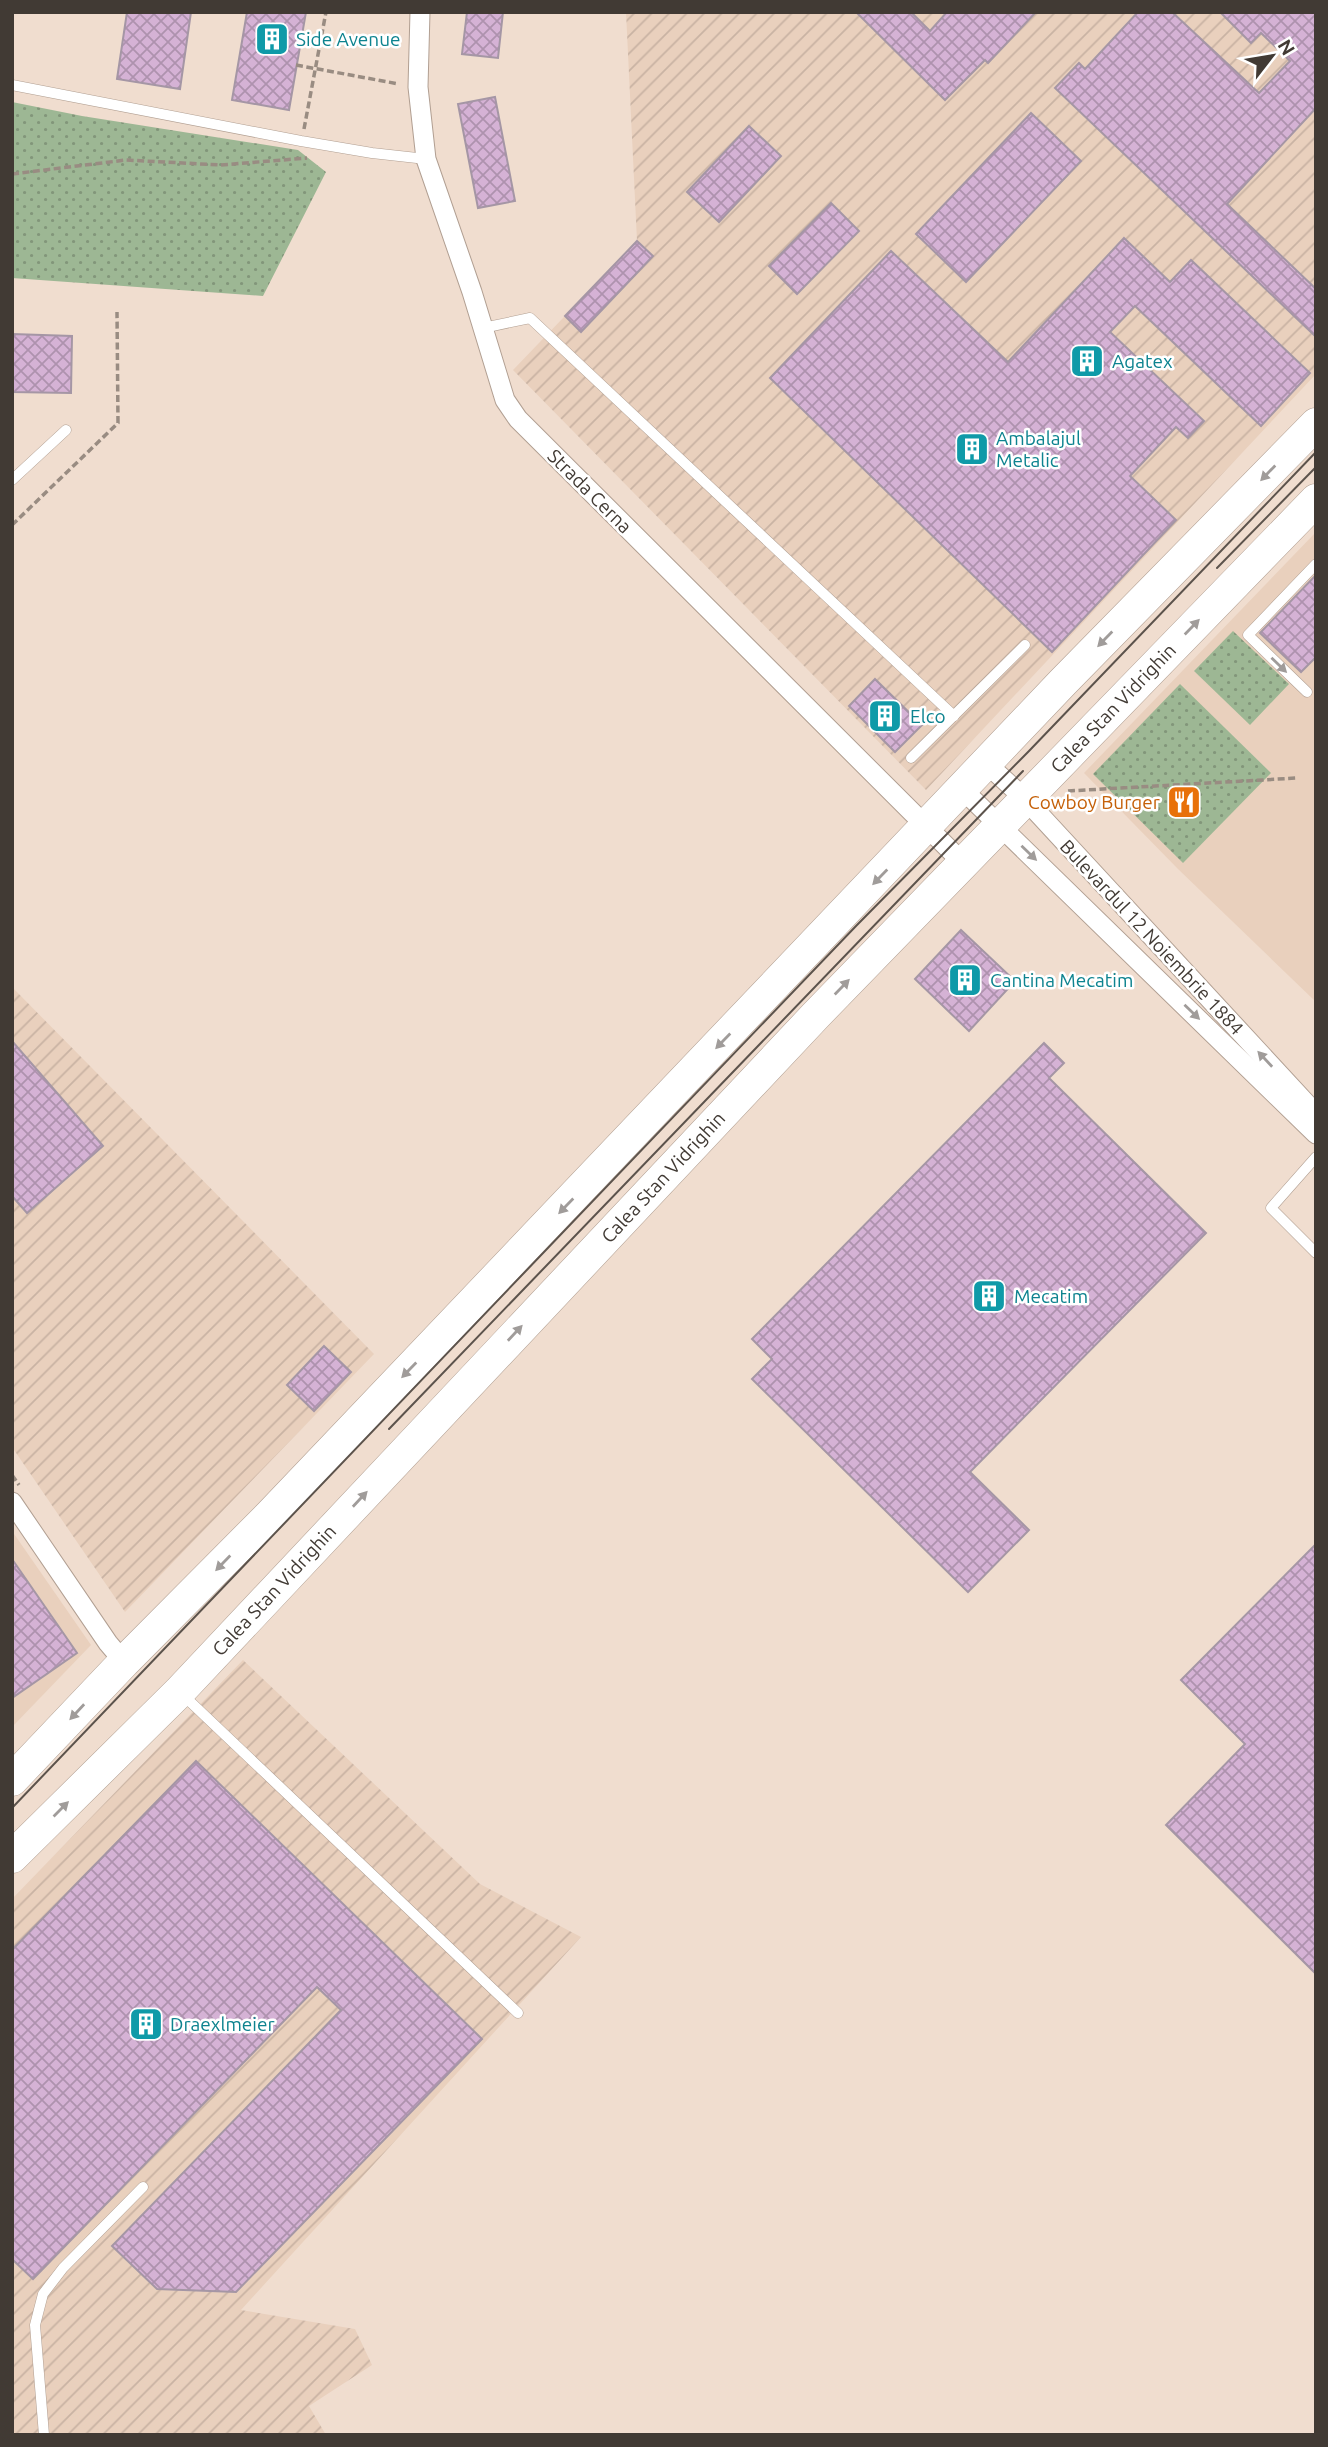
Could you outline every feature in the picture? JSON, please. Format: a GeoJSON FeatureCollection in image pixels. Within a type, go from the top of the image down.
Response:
{"type":"FeatureCollection","features":[{"type":"Feature","properties":{"kind":"main road"},"geometry":{"type":"LineString","coordinates":[[12,1780],[23,1758],[124,1662],[271,1514],[986,763],[1316,424]]}},
{"type":"Feature","properties":{"kind":"main road","name":"Calea Stan Vidrighin"},"geometry":{"type":"LineString","coordinates":[[12,1857],[179,1692],[962,862],[1316,500]]}},
{"type":"Feature","properties":{"kind":"street","name":"Strada Cerna"},"geometry":{"type":"LineString","coordinates":[[420,12],[418,87],[426,159],[505,400],[518,419],[962,862]]}},
{"type":"Feature","properties":{"kind":"street","name":"Bulevardul 12 Noiembrie 1884"},"geometry":{"type":"LineString","coordinates":[[986,763],[1025,799],[1316,1114]]}},
{"type":"Feature","properties":{"kind":"street","name":"Bulevardul 12 Noiembrie 1884"},"geometry":{"type":"LineString","coordinates":[[962,789],[1316,1134]]}},
{"type":"Feature","properties":{"kind":"street"},"geometry":{"type":"LineString","coordinates":[[12,1502],[108,1643],[124,1662]]}},
{"type":"Feature","properties":{"kind":"lane"},"geometry":{"type":"LineString","coordinates":[[12,85],[301,141],[426,159]]}},
{"type":"Feature","properties":{"kind":"lane"},"geometry":{"type":"LineString","coordinates":[[483,328],[530,318],[954,716]]}},
{"type":"Feature","properties":{"kind":"lane"},"geometry":{"type":"LineString","coordinates":[[12,480],[66,430]]}},
{"type":"Feature","properties":{"kind":"lane"},"geometry":{"type":"LineString","coordinates":[[1307,692],[1248,635],[1316,564]]}},
{"type":"Feature","properties":{"kind":"lane"},"geometry":{"type":"LineString","coordinates":[[911,758],[1025,645]]}},
{"type":"Feature","properties":{"kind":"lane"},"geometry":{"type":"LineString","coordinates":[[1316,1157],[1271,1208],[1316,1253]]}},
{"type":"Feature","properties":{"kind":"lane"},"geometry":{"type":"LineString","coordinates":[[179,1692],[518,2013]]}},
{"type":"Feature","properties":{"kind":"lane"},"geometry":{"type":"LineString","coordinates":[[44,2435],[35,2325],[43,2294],[63,2268],[143,2188]]}},
{"type":"Feature","properties":{"kind":"path"},"geometry":{"type":"LineString","coordinates":[[301,141],[326,12]]}},
{"type":"Feature","properties":{"kind":"path"},"geometry":{"type":"LineString","coordinates":[[296,65],[418,87]]}},
{"type":"Feature","properties":{"kind":"path"},"geometry":{"type":"LineString","coordinates":[[12,174],[126,160],[221,165],[317,158]]}},
{"type":"Feature","properties":{"kind":"path"},"geometry":{"type":"LineString","coordinates":[[12,525],[118,423],[117,312]]}},
{"type":"Feature","properties":{"kind":"path"},"geometry":{"type":"LineString","coordinates":[[1068,791],[1297,778]]}},
{"type":"Feature","properties":{"kind":"shaded area"},"geometry":{"type":"Polygon","coordinates":[[[626,12],[1316,12],[1316,374],[926,790],[513,370],[637,241],[626,12]]]}},
{"type":"Feature","properties":{"kind":"shaded area"},"geometry":{"type":"Polygon","coordinates":[[[1316,532],[1316,1002],[1178,869],[1084,773],[1316,532]]]}},
{"type":"Feature","properties":{"kind":"shaded area"},"geometry":{"type":"Polygon","coordinates":[[[12,987],[374,1354],[125,1612],[12,1447],[12,987]]]}},
{"type":"Feature","properties":{"kind":"shaded area"},"geometry":{"type":"Polygon","coordinates":[[[12,1531],[91,1645],[12,1727],[12,1531]]]}},
{"type":"Feature","properties":{"kind":"shaded area"},"geometry":{"type":"Polygon","coordinates":[[[243,1660],[480,1884],[581,1937],[241,2310],[355,2329],[372,2365],[309,2406],[326,2435],[12,2435],[12,1899],[243,1660]]]}},
{"type":"Feature","properties":{"kind":"green space"},"geometry":{"type":"Polygon","coordinates":[[[12,102],[82,116],[298,150],[326,172],[263,296],[12,278],[12,102]]]}},
{"type":"Feature","properties":{"kind":"green space"},"geometry":{"type":"Polygon","coordinates":[[[1233,631],[1289,684],[1250,725],[1194,671],[1233,631]]]}},
{"type":"Feature","properties":{"kind":"green space"},"geometry":{"type":"Polygon","coordinates":[[[1180,684],[1271,773],[1183,863],[1093,774],[1180,684]]]}},
{"type":"Feature","properties":{"kind":"building"},"geometry":{"type":"Polygon","coordinates":[[[127,12],[191,12],[180,89],[117,79],[127,12]]]}},
{"type":"Feature","properties":{"kind":"building","name":"Side Avenue"},"geometry":{"type":"Polygon","coordinates":[[[247,12],[306,12],[289,110],[232,100],[247,12]]]}},
{"type":"Feature","properties":{"kind":"building"},"geometry":{"type":"Polygon","coordinates":[[[467,12],[503,12],[498,58],[462,54],[467,12]]]}},
{"type":"Feature","properties":{"kind":"building"},"geometry":{"type":"Polygon","coordinates":[[[856,12],[911,12],[930,31],[947,12],[1036,12],[988,63],[985,60],[945,100],[856,12]]]}},
{"type":"Feature","properties":{"kind":"building"},"geometry":{"type":"Polygon","coordinates":[[[1138,12],[1172,12],[1259,93],[1290,61],[1261,33],[1251,43],[1220,12],[1316,12],[1316,108],[1227,204],[1316,289],[1316,337],[1055,88],[1079,63],[1085,69],[1138,12]]]}},
{"type":"Feature","properties":{"kind":"building"},"geometry":{"type":"Polygon","coordinates":[[[495,97],[515,201],[478,208],[458,104],[495,97]]]}},
{"type":"Feature","properties":{"kind":"building"},"geometry":{"type":"Polygon","coordinates":[[[1031,113],[1081,161],[966,282],[916,234],[1031,113]]]}},
{"type":"Feature","properties":{"kind":"building"},"geometry":{"type":"Polygon","coordinates":[[[749,126],[781,156],[719,222],[687,192],[749,126]]]}},
{"type":"Feature","properties":{"kind":"building"},"geometry":{"type":"Polygon","coordinates":[[[831,203],[859,231],[797,294],[769,266],[831,203]]]}},
{"type":"Feature","properties":{"kind":"building","name":"Ambalajul Metalic"},"geometry":{"type":"Polygon","coordinates":[[[1124,238],[1170,282],[1191,260],[1310,373],[1261,426],[1135,306],[1110,332],[1204,421],[1188,438],[1176,427],[1130,476],[1176,520],[1052,652],[770,378],[891,251],[1008,362],[1124,238]]]}},
{"type":"Feature","properties":{"kind":"building"},"geometry":{"type":"Polygon","coordinates":[[[637,241],[653,256],[581,332],[565,316],[637,241]]]}},
{"type":"Feature","properties":{"kind":"building"},"geometry":{"type":"Polygon","coordinates":[[[12,334],[72,336],[71,393],[12,392],[12,334]]]}},
{"type":"Feature","properties":{"kind":"building"},"geometry":{"type":"Polygon","coordinates":[[[1316,575],[1316,657],[1301,672],[1260,633],[1316,575]]]}},
{"type":"Feature","properties":{"kind":"building","name":"Elco"},"geometry":{"type":"Polygon","coordinates":[[[875,679],[922,725],[895,752],[849,706],[875,679]]]}},
{"type":"Feature","properties":{"kind":"building","name":"Cantina Mecatim"},"geometry":{"type":"Polygon","coordinates":[[[961,930],[1015,981],[969,1031],[915,979],[961,930]]]}},
{"type":"Feature","properties":{"kind":"building"},"geometry":{"type":"Polygon","coordinates":[[[12,1041],[103,1146],[27,1213],[12,1196],[12,1041]]]}},
{"type":"Feature","properties":{"kind":"building","name":"Mecatim"},"geometry":{"type":"Polygon","coordinates":[[[1044,1043],[1064,1063],[1049,1078],[1206,1233],[970,1472],[1029,1530],[968,1592],[752,1379],[772,1359],[752,1339],[1044,1043]]]}},
{"type":"Feature","properties":{"kind":"building"},"geometry":{"type":"Polygon","coordinates":[[[324,1346],[351,1372],[314,1411],[287,1385],[324,1346]]]}},
{"type":"Feature","properties":{"kind":"building"},"geometry":{"type":"Polygon","coordinates":[[[1316,1544],[1316,1974],[1166,1825],[1245,1744],[1181,1680],[1316,1544]]]}},
{"type":"Feature","properties":{"kind":"building"},"geometry":{"type":"Polygon","coordinates":[[[12,1559],[77,1653],[12,1698],[12,1559]]]}},
{"type":"Feature","properties":{"kind":"building","name":"Draexlmeier"},"geometry":{"type":"Polygon","coordinates":[[[196,1761],[482,2039],[236,2292],[157,2289],[112,2246],[341,2010],[317,1987],[33,2279],[12,2259],[12,1950],[196,1761]]]}},
{"type":"Feature","properties":{"kind":"tram line"},"geometry":{"type":"LineString","coordinates":[[12,1808],[856,926],[1029,751],[1316,452]]}},
{"type":"Feature","properties":{"kind":"tram line"},"geometry":{"type":"LineString","coordinates":[[1217,568],[1316,467]]}},
{"type":"Feature","properties":{"kind":"tram line"},"geometry":{"type":"LineString","coordinates":[[389,1429],[1023,771]]}},
{"type":"Feature","properties":{"kind":"place","name":"Side Avenue"},"geometry":{"type":"Point","coordinates":[272,39]}},
{"type":"Feature","properties":{"kind":"place","name":"Agatex"},"geometry":{"type":"Point","coordinates":[1087,361]}},
{"type":"Feature","properties":{"kind":"place","name":"Ambalajul Metalic"},"geometry":{"type":"Point","coordinates":[972,449]}},
{"type":"Feature","properties":{"kind":"place","name":"Elco"},"geometry":{"type":"Point","coordinates":[885,716]}},
{"type":"Feature","properties":{"kind":"place","name":"Cowboy Burger"},"geometry":{"type":"Point","coordinates":[1184,802]}},
{"type":"Feature","properties":{"kind":"place","name":"Cantina Mecatim"},"geometry":{"type":"Point","coordinates":[965,980]}},
{"type":"Feature","properties":{"kind":"place","name":"Mecatim"},"geometry":{"type":"Point","coordinates":[989,1296]}},
{"type":"Feature","properties":{"kind":"place","name":"Draexlmeier"},"geometry":{"type":"Point","coordinates":[146,2024]}}]}
